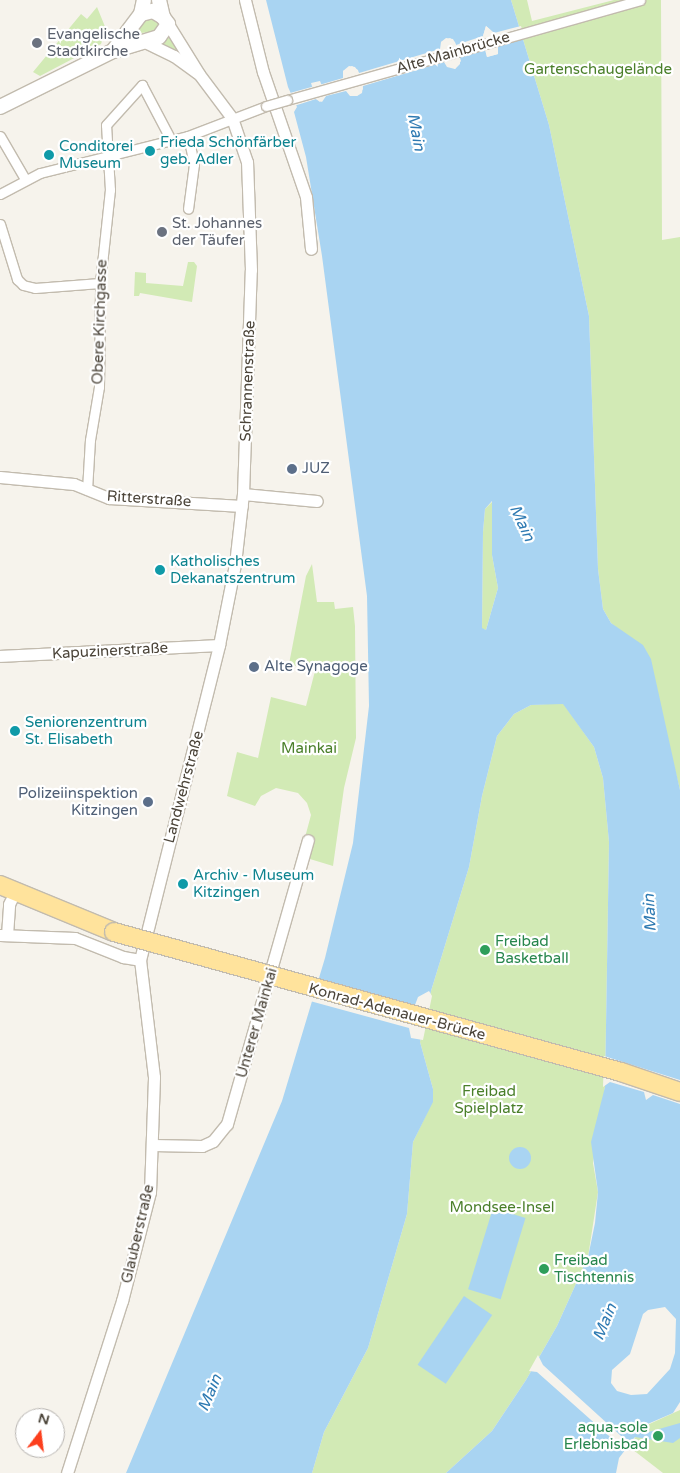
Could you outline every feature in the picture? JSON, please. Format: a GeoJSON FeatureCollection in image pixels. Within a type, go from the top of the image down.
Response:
{"type":"FeatureCollection","features":[{"type":"Feature","properties":{"kind":"main road","name":"Konrad-Adenauer-Brücke"},"geometry":{"type":"LineString","coordinates":[[8,888],[44,906],[114,932],[621,1072],[680,1092]]}},
{"type":"Feature","properties":{"kind":"street"},"geometry":{"type":"LineString","coordinates":[[159,0],[165,21],[199,74]]}},
{"type":"Feature","properties":{"kind":"street"},"geometry":{"type":"LineString","coordinates":[[246,0],[271,106],[306,197],[311,249]]}},
{"type":"Feature","properties":{"kind":"street","name":"Alte Mainbrücke"},"geometry":{"type":"LineString","coordinates":[[0,194],[25,178],[107,155],[188,136],[232,118],[271,106],[640,0]]}},
{"type":"Feature","properties":{"kind":"street"},"geometry":{"type":"LineString","coordinates":[[139,12],[153,11],[165,21]]}},
{"type":"Feature","properties":{"kind":"street"},"geometry":{"type":"LineString","coordinates":[[139,12],[145,42]]}},
{"type":"Feature","properties":{"kind":"street"},"geometry":{"type":"LineString","coordinates":[[113,51],[139,12]]}},
{"type":"Feature","properties":{"kind":"street"},"geometry":{"type":"LineString","coordinates":[[0,107],[113,51],[159,37],[165,21]]}},
{"type":"Feature","properties":{"kind":"street"},"geometry":{"type":"LineString","coordinates":[[145,42],[174,56],[199,74]]}},
{"type":"Feature","properties":{"kind":"street","name":"Schrannenstraße"},"geometry":{"type":"LineString","coordinates":[[199,74],[232,118],[247,162],[251,238],[248,415],[242,500],[235,564],[219,645]]}},
{"type":"Feature","properties":{"kind":"street","name":"Obere Kirchgasse"},"geometry":{"type":"LineString","coordinates":[[87,490],[90,440],[99,387],[100,283],[110,190],[106,125],[141,86],[171,140]]}},
{"type":"Feature","properties":{"kind":"street"},"geometry":{"type":"LineString","coordinates":[[0,136],[25,178]]}},
{"type":"Feature","properties":{"kind":"street"},"geometry":{"type":"LineString","coordinates":[[188,136],[194,164],[188,209]]}},
{"type":"Feature","properties":{"kind":"street"},"geometry":{"type":"LineString","coordinates":[[0,224],[17,279],[23,285],[35,288],[100,283]]}},
{"type":"Feature","properties":{"kind":"street","name":"Ritterstraße"},"geometry":{"type":"LineString","coordinates":[[0,477],[74,484],[109,498],[242,500]]}},
{"type":"Feature","properties":{"kind":"street"},"geometry":{"type":"LineString","coordinates":[[242,500],[317,501]]}},
{"type":"Feature","properties":{"kind":"street","name":"Kapuzinerstraße"},"geometry":{"type":"LineString","coordinates":[[0,656],[219,645]]}},
{"type":"Feature","properties":{"kind":"street","name":"Landwehrstraße"},"geometry":{"type":"LineString","coordinates":[[147,928],[219,645]]}},
{"type":"Feature","properties":{"kind":"street","name":"Unterer Mainkai"},"geometry":{"type":"LineString","coordinates":[[153,1145],[202,1146],[213,1141],[227,1124],[308,840]]}},
{"type":"Feature","properties":{"kind":"street"},"geometry":{"type":"LineString","coordinates":[[8,888],[10,904],[4,935],[75,938],[123,957],[140,960]]}},
{"type":"Feature","properties":{"kind":"street","name":"Glauberstraße"},"geometry":{"type":"LineString","coordinates":[[67,1473],[130,1273],[150,1192],[154,1077],[140,960],[147,928]]}},
{"type":"Feature","properties":{"kind":"green space","name":"Gartenschaugelände"},"geometry":{"type":"Polygon","coordinates":[[[511,0],[527,0],[532,21],[614,0],[661,0],[662,240],[680,237],[680,790],[665,730],[624,634],[611,623],[603,609],[598,569],[589,316],[549,125],[511,0]]]}},
{"type":"Feature","properties":{"kind":"green space"},"geometry":{"type":"Polygon","coordinates":[[[97,7],[106,29],[101,44],[40,76],[33,72],[81,14],[87,19],[97,7]]]}},
{"type":"Feature","properties":{"kind":"green space"},"geometry":{"type":"Polygon","coordinates":[[[147,15],[160,22],[160,31],[141,33],[139,28],[147,15]]]}},
{"type":"Feature","properties":{"kind":"green space"},"geometry":{"type":"Polygon","coordinates":[[[168,33],[185,56],[157,44],[168,33]]]}},
{"type":"Feature","properties":{"kind":"green space"},"geometry":{"type":"Polygon","coordinates":[[[188,262],[194,262],[197,266],[192,302],[140,293],[139,296],[134,296],[135,272],[146,273],[146,283],[183,286],[188,262]]]}},
{"type":"Feature","properties":{"kind":"green space"},"geometry":{"type":"Polygon","coordinates":[[[493,501],[492,555],[498,588],[486,630],[482,629],[483,532],[485,509],[493,501]]]}},
{"type":"Feature","properties":{"kind":"green space","name":"Mainkai"},"geometry":{"type":"Polygon","coordinates":[[[312,564],[317,602],[334,602],[335,609],[353,607],[355,626],[356,738],[344,788],[333,866],[300,856],[311,815],[307,803],[298,793],[276,788],[261,796],[255,806],[227,796],[237,752],[258,758],[271,697],[306,706],[315,671],[289,664],[306,576],[312,564]]]}},
{"type":"Feature","properties":{"kind":"green space","name":"Mondsee-Insel"},"geometry":{"type":"Polygon","coordinates":[[[563,703],[594,747],[603,778],[609,842],[605,1087],[593,1163],[598,1192],[588,1257],[557,1326],[526,1380],[492,1431],[446,1473],[312,1473],[324,1432],[368,1348],[407,1214],[413,1142],[426,1115],[433,1089],[420,1042],[431,991],[469,867],[482,796],[497,736],[514,714],[531,705],[563,703]]]}},
{"type":"Feature","properties":{"kind":"green space","name":"aqua-sole Erlebnisbad"},"geometry":{"type":"Polygon","coordinates":[[[680,1410],[680,1473],[663,1473],[628,1446],[645,1426],[680,1410]]]}},
{"type":"Feature","properties":{"kind":"water","name":"Main"},"geometry":{"type":"Polygon","coordinates":[[[266,0],[511,0],[549,125],[589,316],[598,569],[603,609],[611,623],[643,645],[651,659],[680,790],[680,1402],[673,1413],[643,1426],[641,1430],[645,1433],[680,1423],[680,1438],[673,1443],[635,1437],[619,1458],[616,1473],[446,1473],[492,1431],[526,1380],[557,1326],[588,1257],[595,1223],[598,1192],[591,1142],[605,1087],[609,842],[603,778],[594,747],[563,704],[531,705],[514,714],[497,736],[482,796],[469,867],[431,991],[420,1042],[433,1089],[433,1102],[413,1142],[407,1214],[368,1348],[324,1432],[312,1473],[126,1473],[282,1101],[325,958],[353,843],[369,706],[367,596],[322,256],[306,157],[294,112],[297,107],[288,87],[266,0]],[[486,26],[483,36],[487,57],[498,54],[494,33],[486,26]],[[450,38],[441,42],[444,62],[455,69],[461,61],[455,42],[450,38]],[[352,66],[343,71],[348,93],[357,96],[363,89],[358,70],[352,66]],[[320,81],[311,83],[316,99],[320,102],[326,96],[320,81]],[[492,501],[485,509],[482,628],[486,630],[498,588],[492,555],[492,501]],[[665,1307],[648,1310],[643,1314],[630,1354],[612,1370],[611,1383],[617,1391],[631,1395],[647,1394],[670,1369],[675,1353],[676,1319],[665,1307]]]}},
{"type":"Feature","properties":{"kind":"water"},"geometry":{"type":"Polygon","coordinates":[[[516,1147],[524,1147],[531,1154],[531,1162],[524,1169],[516,1169],[509,1162],[509,1154],[516,1147]]]}},
{"type":"Feature","properties":{"kind":"water"},"geometry":{"type":"Polygon","coordinates":[[[493,1208],[526,1218],[501,1299],[468,1289],[493,1208]]]}},
{"type":"Feature","properties":{"kind":"water"},"geometry":{"type":"Polygon","coordinates":[[[464,1296],[492,1315],[446,1384],[418,1365],[464,1296]]]}},
{"type":"Feature","properties":{"kind":"pier"},"geometry":{"type":"Polygon","coordinates":[[[486,26],[494,33],[521,26],[525,38],[498,46],[498,54],[487,57],[485,50],[460,57],[460,64],[455,69],[447,67],[444,62],[363,86],[362,93],[357,96],[350,96],[346,91],[326,96],[322,102],[316,99],[294,106],[290,93],[315,86],[322,100],[319,85],[343,78],[343,71],[349,66],[355,67],[359,73],[440,49],[441,42],[446,38],[453,39],[456,45],[483,36],[486,26]],[[487,30],[489,54],[496,52],[487,30]],[[449,40],[443,46],[447,63],[454,66],[458,61],[449,40]],[[352,69],[345,74],[350,92],[357,94],[361,89],[352,69]]]}},
{"type":"Feature","properties":{"kind":"pier"},"geometry":{"type":"Polygon","coordinates":[[[316,978],[415,1005],[418,997],[429,991],[432,996],[423,1040],[411,1038],[409,1028],[310,1001],[316,978]]]}},
{"type":"Feature","properties":{"kind":"pier"},"geometry":{"type":"Polygon","coordinates":[[[604,1056],[680,1080],[680,1104],[653,1095],[646,1100],[644,1092],[610,1082],[603,1087],[604,1056]]]}},
{"type":"Feature","properties":{"kind":"pier"},"geometry":{"type":"Polygon","coordinates":[[[538,1355],[543,1365],[631,1445],[626,1451],[537,1372],[529,1371],[538,1355]]]}},
{"type":"Feature","properties":{"kind":"place","name":"Evangelische Stadtkirche"},"geometry":{"type":"Point","coordinates":[37,43]}},
{"type":"Feature","properties":{"kind":"place","name":"Frieda Schönfärber geb. Adler"},"geometry":{"type":"Point","coordinates":[150,151]}},
{"type":"Feature","properties":{"kind":"place","name":"Conditorei Museum"},"geometry":{"type":"Point","coordinates":[49,155]}},
{"type":"Feature","properties":{"kind":"place","name":"St. Johannes der Täufer"},"geometry":{"type":"Point","coordinates":[162,232]}},
{"type":"Feature","properties":{"kind":"place","name":"JUZ"},"geometry":{"type":"Point","coordinates":[292,469]}},
{"type":"Feature","properties":{"kind":"place","name":"Katholisches Dekanatszentrum"},"geometry":{"type":"Point","coordinates":[160,570]}},
{"type":"Feature","properties":{"kind":"place","name":"Alte Synagoge"},"geometry":{"type":"Point","coordinates":[254,667]}},
{"type":"Feature","properties":{"kind":"place","name":"Seniorenzentrum St. Elisabeth"},"geometry":{"type":"Point","coordinates":[15,731]}},
{"type":"Feature","properties":{"kind":"place","name":"Polizeiinspektion Kitzingen"},"geometry":{"type":"Point","coordinates":[148,802]}},
{"type":"Feature","properties":{"kind":"place","name":"Archiv - Museum Kitzingen"},"geometry":{"type":"Point","coordinates":[183,884]}},
{"type":"Feature","properties":{"kind":"place","name":"Freibad Basketball"},"geometry":{"type":"Point","coordinates":[485,950]}},
{"type":"Feature","properties":{"kind":"place","name":"Freibad Tischtennis"},"geometry":{"type":"Point","coordinates":[544,1269]}},
{"type":"Feature","properties":{"kind":"place","name":"aqua-sole Erlebnisbad"},"geometry":{"type":"Point","coordinates":[658,1436]}},
{"type":"Feature","properties":{"kind":"park label","name":"Freibad Spielplatz"},"geometry":{"type":"Point","coordinates":[489,1100]}}]}
